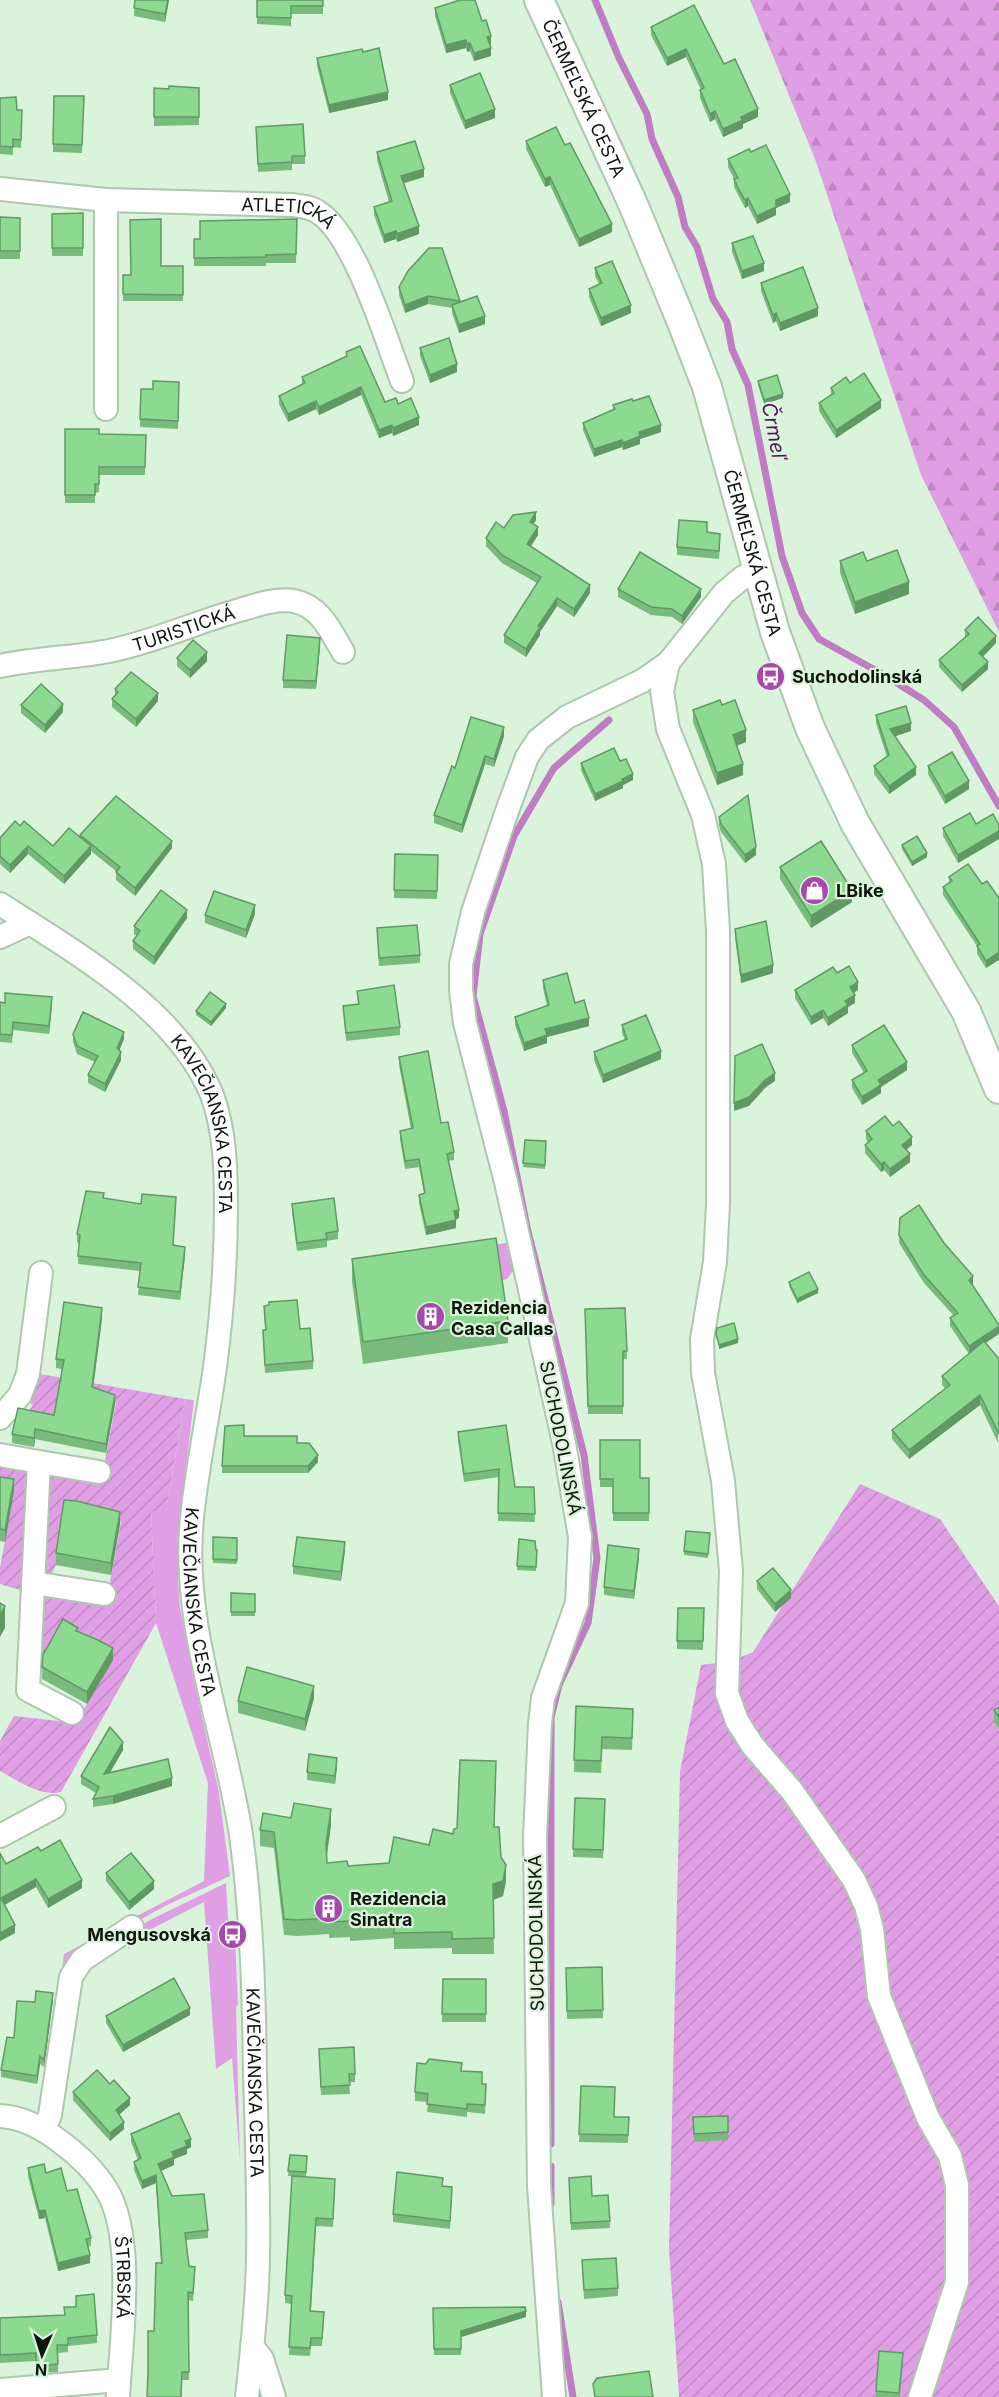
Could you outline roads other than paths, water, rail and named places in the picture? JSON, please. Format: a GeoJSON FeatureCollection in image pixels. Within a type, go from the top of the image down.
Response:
{"type":"FeatureCollection","features":[{"type":"Feature","properties":{"kind":"main road","name":"ČERMEĽSKÁ CESTA"},"geometry":{"type":"LineString","coordinates":[[539,0],[633,204],[707,387],[779,647],[810,728],[835,785],[855,823],[966,1011],[999,1089]]}},
{"type":"Feature","properties":{"kind":"street","name":"ATLETICKÁ"},"geometry":{"type":"LineString","coordinates":[[0,189],[106,200],[292,205],[317,210],[333,225],[351,253],[402,381]]}},
{"type":"Feature","properties":{"kind":"street"},"geometry":{"type":"LineString","coordinates":[[106,200],[106,409]]}},
{"type":"Feature","properties":{"kind":"street","name":"SUCHODOLINSKÁ"},"geometry":{"type":"LineString","coordinates":[[554,2397],[543,2271],[538,2166],[535,1837],[543,1698],[578,1603],[580,1537],[564,1443],[506,1182],[465,1023],[460,990],[461,963],[473,912],[507,810],[532,748],[548,730],[567,717],[642,681],[668,663],[724,593],[742,578],[757,570]]}},
{"type":"Feature","properties":{"kind":"street","name":"TURISTICKÁ"},"geometry":{"type":"LineString","coordinates":[[0,666],[40,658],[128,647],[234,611],[282,600],[305,604],[314,610],[328,625],[343,652]]}},
{"type":"Feature","properties":{"kind":"street"},"geometry":{"type":"LineString","coordinates":[[668,663],[662,691],[668,729],[704,815],[714,864],[718,931],[716,1262],[702,1339],[703,1373],[723,1481],[730,1560],[727,1693],[737,1721],[753,1746],[792,1791],[854,1880],[873,1929],[879,1996],[928,2118],[951,2156],[957,2185],[957,2282],[921,2397]]}},
{"type":"Feature","properties":{"kind":"street","name":"KAVEČIANSKA CESTA"},"geometry":{"type":"LineString","coordinates":[[0,904],[110,976],[161,1023],[186,1050],[212,1096],[224,1148],[226,1245],[222,1304],[215,1370],[191,1522],[191,1570],[196,1616],[209,1688],[233,1790],[246,1878],[255,2041],[258,2187],[258,2262],[247,2397]]}},
{"type":"Feature","properties":{"kind":"street"},"geometry":{"type":"LineString","coordinates":[[0,937],[30,923]]}},
{"type":"Feature","properties":{"kind":"street"},"geometry":{"type":"LineString","coordinates":[[0,1418],[20,1395],[28,1374],[41,1274]]}},
{"type":"Feature","properties":{"kind":"street"},"geometry":{"type":"LineString","coordinates":[[0,1455],[99,1472]]}},
{"type":"Feature","properties":{"kind":"street"},"geometry":{"type":"LineString","coordinates":[[39,1462],[28,1690],[72,1713]]}},
{"type":"Feature","properties":{"kind":"street"},"geometry":{"type":"LineString","coordinates":[[33,1583],[104,1594]]}},
{"type":"Feature","properties":{"kind":"street"},"geometry":{"type":"LineString","coordinates":[[0,1836],[54,1807]]}},
{"type":"Feature","properties":{"kind":"street"},"geometry":{"type":"LineString","coordinates":[[0,2116],[45,2129],[50,2115],[70,1977],[82,1960],[132,1928]]}},
{"type":"Feature","properties":{"kind":"street","name":"ŠTRBSKÁ"},"geometry":{"type":"LineString","coordinates":[[45,2129],[88,2166],[106,2190],[116,2213],[122,2252],[124,2308],[118,2389]]}},
{"type":"Feature","properties":{"kind":"street"},"geometry":{"type":"LineString","coordinates":[[252,2346],[262,2359],[273,2394]]}},
{"type":"Feature","properties":{"kind":"street"},"geometry":{"type":"LineString","coordinates":[[0,2390],[118,2389]]}},
{"type":"Feature","properties":{"kind":"waterway","name":"Črmeľ"},"geometry":{"type":"LineString","coordinates":[[595,0],[619,58],[647,114],[652,139],[678,197],[685,227],[697,247],[713,299],[727,322],[732,349],[748,385],[782,556],[802,613],[819,639],[924,700],[954,727],[999,806]]}},
{"type":"Feature","properties":{"kind":"waterway"},"geometry":{"type":"LineString","coordinates":[[551,2144],[551,1718],[559,1685],[588,1623],[597,1558],[584,1455],[527,1227],[504,1111],[473,996],[480,934],[514,836],[554,768],[609,720]]}},
{"type":"Feature","properties":{"kind":"waterway"},"geometry":{"type":"LineString","coordinates":[[551,2166],[551,2204]]}},
{"type":"Feature","properties":{"kind":"waterway"},"geometry":{"type":"LineString","coordinates":[[558,2302],[573,2397]]}},
{"type":"Feature","properties":{"kind":"place","name":"Suchodolinská"},"geometry":{"type":"Point","coordinates":[771,676]}},
{"type":"Feature","properties":{"kind":"place","name":"LBike"},"geometry":{"type":"Point","coordinates":[815,890]}},
{"type":"Feature","properties":{"kind":"place","name":"Rezidencia Casa Callas"},"geometry":{"type":"Point","coordinates":[430,1317]}},
{"type":"Feature","properties":{"kind":"place","name":"Rezidencia Sinatra"},"geometry":{"type":"Point","coordinates":[329,1908]}},
{"type":"Feature","properties":{"kind":"place","name":"Mengusovská"},"geometry":{"type":"Point","coordinates":[232,1934]}}]}
